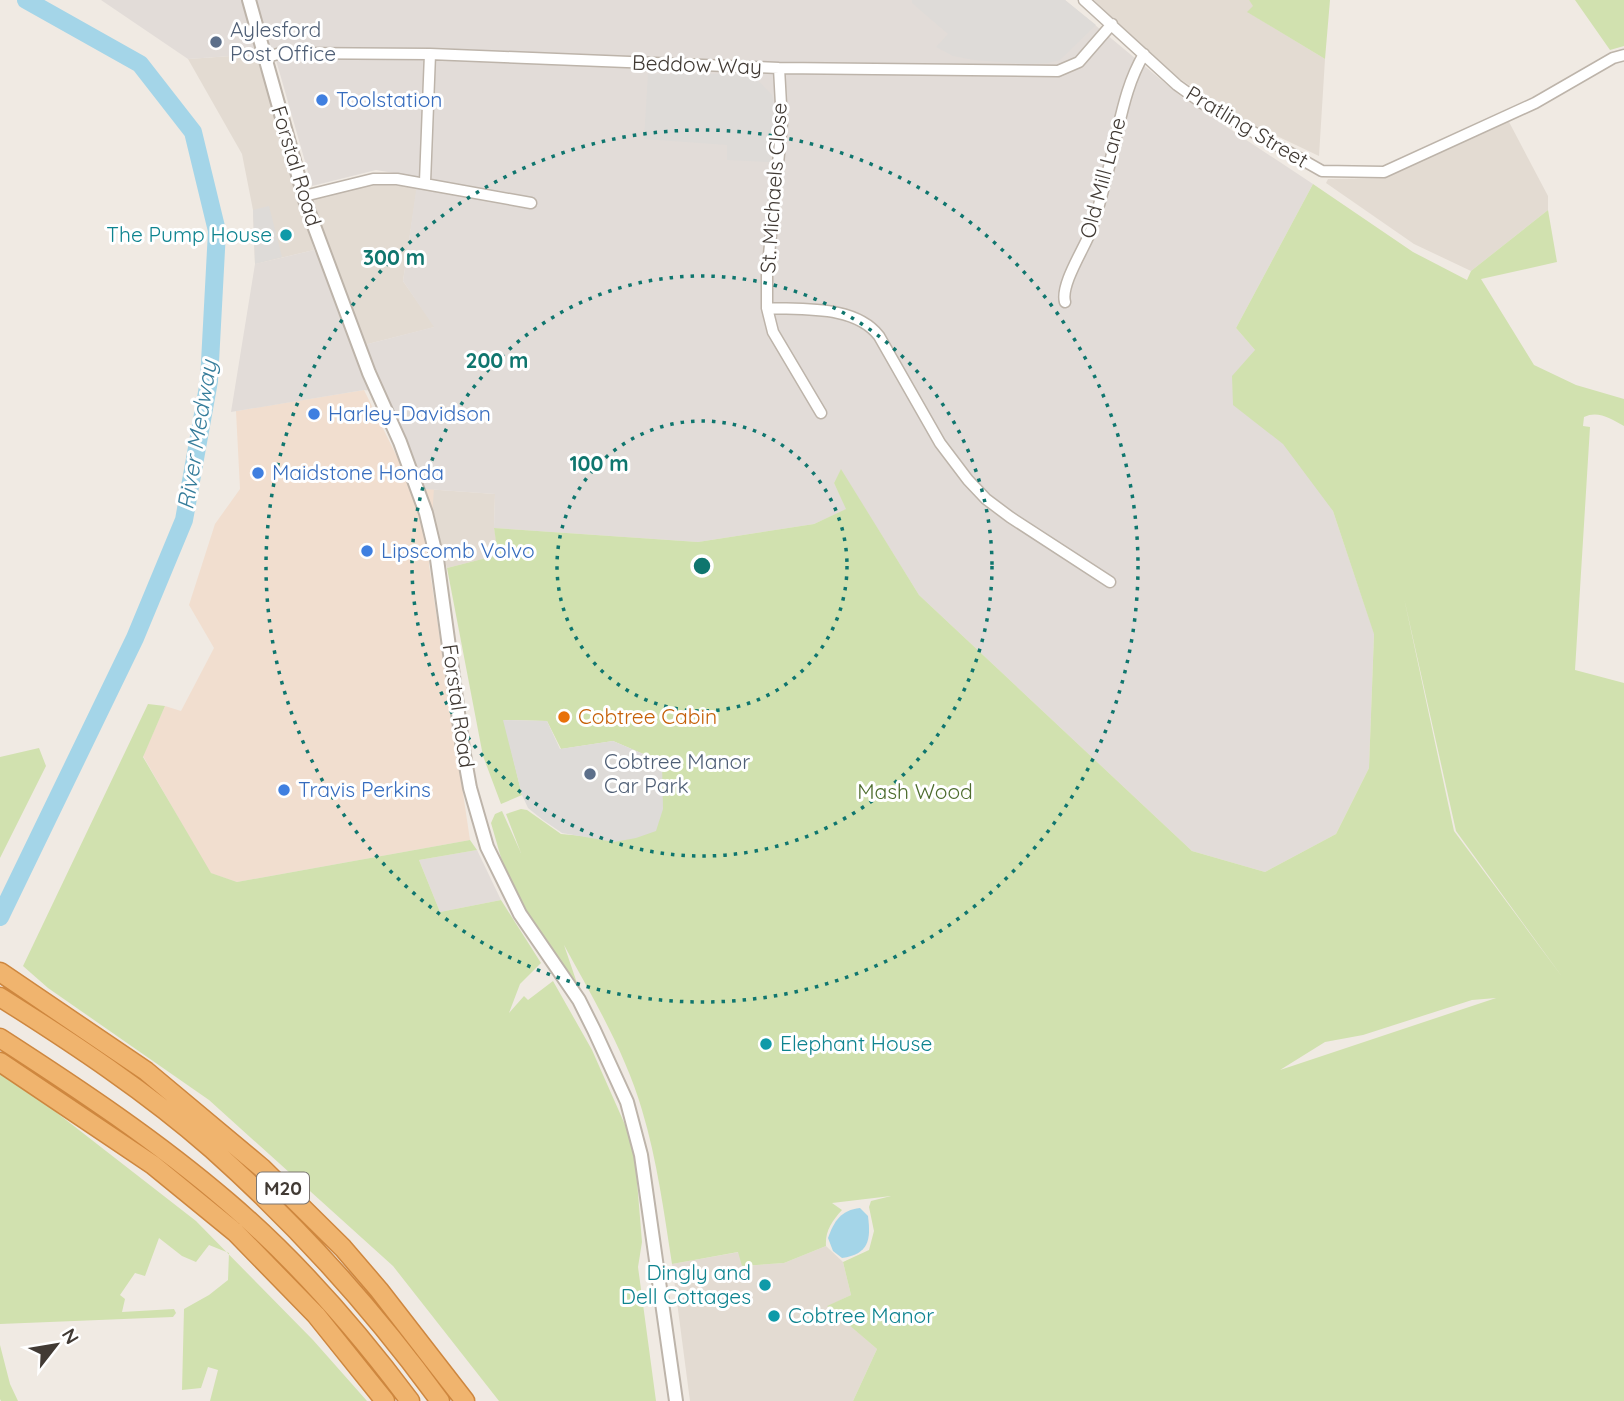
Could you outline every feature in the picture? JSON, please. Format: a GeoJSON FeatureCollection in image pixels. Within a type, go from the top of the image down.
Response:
{"type":"FeatureCollection","features":[{"type":"Feature","properties":{"kind":"highway","name":"M20"},"geometry":{"type":"LineString","coordinates":[[0,972],[165,1086],[271,1176],[352,1259],[465,1401]]}},
{"type":"Feature","properties":{"kind":"highway","name":"M20"},"geometry":{"type":"LineString","coordinates":[[0,996],[122,1079],[210,1148],[301,1233],[398,1343],[440,1401]]}},
{"type":"Feature","properties":{"kind":"highway","name":"M20"},"geometry":{"type":"LineString","coordinates":[[0,1038],[167,1152],[230,1203],[291,1262],[377,1356],[410,1401]]}},
{"type":"Feature","properties":{"kind":"highway"},"geometry":{"type":"LineString","coordinates":[[0,1062],[153,1165],[235,1232],[316,1315],[384,1401]]}},
{"type":"Feature","properties":{"kind":"street","name":"Forstal Road"},"geometry":{"type":"LineString","coordinates":[[249,0],[304,196],[369,373],[400,442],[426,513],[438,559],[470,788],[487,847],[525,923],[579,1000],[627,1102],[635,1127],[643,1166],[676,1401]]}},
{"type":"Feature","properties":{"kind":"street","name":"Pratling Street"},"geometry":{"type":"LineString","coordinates":[[1084,0],[1177,85],[1202,103],[1322,171],[1384,172],[1535,103],[1613,58],[1624,55]]}},
{"type":"Feature","properties":{"kind":"street","name":"Beddow Way"},"geometry":{"type":"LineString","coordinates":[[264,58],[281,53],[430,54],[779,68],[1058,71],[1079,62],[1112,24]]}},
{"type":"Feature","properties":{"kind":"street"},"geometry":{"type":"LineString","coordinates":[[425,182],[430,54]]}},
{"type":"Feature","properties":{"kind":"street","name":"Old Mill Lane"},"geometry":{"type":"LineString","coordinates":[[1065,302],[1063,296],[1067,284],[1088,240],[1101,200],[1127,87],[1144,54]]}},
{"type":"Feature","properties":{"kind":"street","name":"St. Michaels Close"},"geometry":{"type":"LineString","coordinates":[[779,68],[782,123],[767,275],[767,307],[774,332],[821,413]]}},
{"type":"Feature","properties":{"kind":"street"},"geometry":{"type":"LineString","coordinates":[[304,196],[373,180],[397,179],[531,203]]}},
{"type":"Feature","properties":{"kind":"street"},"geometry":{"type":"LineString","coordinates":[[767,307],[832,313],[854,317],[870,325],[879,336],[940,443],[968,480],[986,499],[1010,517],[1111,582]]}},
{"type":"Feature","properties":{"kind":"shaded area"},"geometry":{"type":"Polygon","coordinates":[[[101,0],[1065,0],[1183,98],[1313,184],[1236,328],[1255,350],[1333,511],[1374,633],[1369,768],[1336,834],[1265,872],[1192,851],[919,595],[841,470],[834,483],[847,509],[814,524],[698,542],[494,528],[495,494],[425,489],[384,392],[364,390],[231,412],[255,264],[314,250],[364,345],[434,327],[403,281],[418,177],[376,170],[312,186],[274,53],[188,59],[101,0]]]}},
{"type":"Feature","properties":{"kind":"shaded area"},"geometry":{"type":"Polygon","coordinates":[[[912,0],[1065,0],[1096,25],[1060,60],[1025,64],[974,60],[953,56],[936,47],[948,34],[912,3],[912,0]]]}},
{"type":"Feature","properties":{"kind":"shaded area"},"geometry":{"type":"Polygon","coordinates":[[[1094,0],[1249,0],[1254,6],[1248,12],[1325,59],[1319,156],[1237,117],[1174,75],[1094,0]]]}},
{"type":"Feature","properties":{"kind":"shaded area"},"geometry":{"type":"Polygon","coordinates":[[[258,54],[314,250],[255,264],[253,210],[242,154],[188,59],[258,54]]]}},
{"type":"Feature","properties":{"kind":"shaded area"},"geometry":{"type":"Polygon","coordinates":[[[648,74],[752,74],[772,95],[775,112],[770,162],[727,160],[727,145],[644,139],[648,74]]]}},
{"type":"Feature","properties":{"kind":"shaded area"},"geometry":{"type":"Polygon","coordinates":[[[1508,120],[1548,196],[1548,210],[1471,271],[1414,244],[1326,183],[1328,179],[1385,178],[1508,120]]]}},
{"type":"Feature","properties":{"kind":"shaded area"},"geometry":{"type":"Polygon","coordinates":[[[379,183],[417,188],[403,281],[435,327],[364,345],[311,199],[379,183]]]}},
{"type":"Feature","properties":{"kind":"shaded area"},"geometry":{"type":"Polygon","coordinates":[[[269,206],[282,257],[255,264],[253,210],[269,206]]]}},
{"type":"Feature","properties":{"kind":"shaded area"},"geometry":{"type":"Polygon","coordinates":[[[364,390],[407,477],[435,472],[429,565],[470,840],[237,882],[210,873],[143,756],[165,706],[181,711],[214,648],[189,605],[215,524],[240,489],[236,411],[364,390]]]}},
{"type":"Feature","properties":{"kind":"shaded area"},"geometry":{"type":"Polygon","coordinates":[[[425,489],[495,494],[494,528],[499,555],[447,568],[425,489]]]}},
{"type":"Feature","properties":{"kind":"shaded area","name":"Cobtree Manor Car Park"},"geometry":{"type":"Polygon","coordinates":[[[503,720],[547,721],[560,749],[613,741],[662,762],[663,809],[656,831],[614,842],[562,833],[543,820],[528,808],[522,795],[503,720]]]}},
{"type":"Feature","properties":{"kind":"shaded area"},"geometry":{"type":"Polygon","coordinates":[[[477,850],[501,900],[440,912],[419,860],[477,850]]]}},
{"type":"Feature","properties":{"kind":"shaded area"},"geometry":{"type":"Polygon","coordinates":[[[826,1246],[843,1262],[851,1295],[828,1306],[877,1349],[853,1401],[690,1401],[672,1264],[739,1252],[743,1266],[784,1263],[826,1246]]]}},
{"type":"Feature","properties":{"kind":"green space"},"geometry":{"type":"Polygon","coordinates":[[[1249,0],[1330,0],[1325,59],[1247,12],[1253,6],[1249,0]]]}},
{"type":"Feature","properties":{"kind":"green space"},"geometry":{"type":"Polygon","coordinates":[[[1575,0],[1624,0],[1624,46],[1610,50],[1575,0]]]}},
{"type":"Feature","properties":{"kind":"green space","name":"Mash Wood"},"geometry":{"type":"Polygon","coordinates":[[[1313,184],[1413,252],[1467,280],[1471,271],[1548,210],[1557,262],[1481,279],[1534,365],[1576,385],[1624,399],[1624,426],[1599,415],[1584,417],[1583,426],[1590,427],[1575,670],[1624,683],[1624,1401],[853,1401],[877,1349],[827,1306],[851,1295],[843,1262],[869,1250],[874,1231],[869,1207],[871,1201],[891,1196],[832,1203],[842,1210],[830,1226],[826,1246],[784,1263],[742,1266],[738,1252],[672,1264],[652,1148],[627,1068],[608,1026],[564,945],[578,986],[529,915],[506,875],[491,823],[495,814],[502,811],[521,853],[506,814],[521,809],[527,810],[561,834],[616,839],[662,809],[662,762],[613,741],[561,749],[547,721],[504,720],[522,795],[501,804],[483,756],[447,568],[498,555],[494,528],[698,542],[814,524],[846,509],[834,483],[841,469],[919,595],[1192,851],[1265,872],[1336,834],[1369,768],[1374,634],[1333,511],[1283,444],[1233,405],[1232,376],[1255,350],[1236,328],[1313,184]],[[1404,598],[1454,831],[1563,978],[1456,831],[1404,598]],[[1496,998],[1472,1000],[1363,1035],[1325,1042],[1280,1070],[1496,998]]]}},
{"type":"Feature","properties":{"kind":"green space"},"geometry":{"type":"Polygon","coordinates":[[[148,704],[165,706],[143,757],[211,873],[237,882],[470,840],[477,850],[419,860],[440,912],[501,900],[541,963],[520,984],[509,1013],[524,996],[528,1000],[553,981],[592,1050],[634,1145],[642,1242],[638,1267],[656,1401],[499,1401],[393,1266],[209,1100],[48,988],[23,966],[148,704]]]}},
{"type":"Feature","properties":{"kind":"green space"},"geometry":{"type":"Polygon","coordinates":[[[39,748],[46,766],[0,858],[0,757],[39,748]]]}},
{"type":"Feature","properties":{"kind":"green space"},"geometry":{"type":"Polygon","coordinates":[[[0,1074],[52,1109],[196,1221],[226,1252],[209,1245],[196,1262],[182,1256],[159,1238],[145,1276],[135,1273],[120,1295],[125,1299],[122,1312],[174,1309],[176,1313],[173,1317],[0,1324],[0,1074]]]}},
{"type":"Feature","properties":{"kind":"green space"},"geometry":{"type":"Polygon","coordinates":[[[229,1255],[313,1340],[367,1401],[210,1401],[218,1370],[208,1367],[201,1388],[182,1390],[184,1309],[228,1280],[229,1255]]]}},
{"type":"Feature","properties":{"kind":"green space"},"geometry":{"type":"Polygon","coordinates":[[[0,1345],[10,1384],[18,1401],[0,1399],[0,1345]]]}},
{"type":"Feature","properties":{"kind":"water"},"geometry":{"type":"Polygon","coordinates":[[[860,1208],[868,1216],[868,1239],[858,1253],[842,1258],[833,1251],[828,1238],[839,1217],[860,1208]]]}},
{"type":"Feature","properties":{"kind":"waterway","name":"River Medway"},"geometry":{"type":"LineString","coordinates":[[0,917],[135,638],[184,520],[209,381],[217,231],[193,132],[140,64],[26,0]]}},
{"type":"Feature","properties":{"kind":"place","name":"Aylesford Post Office"},"geometry":{"type":"Point","coordinates":[216,42]}},
{"type":"Feature","properties":{"kind":"place","name":"Toolstation"},"geometry":{"type":"Point","coordinates":[322,100]}},
{"type":"Feature","properties":{"kind":"place","name":"The Pump House"},"geometry":{"type":"Point","coordinates":[286,235]}},
{"type":"Feature","properties":{"kind":"place","name":"Harley-Davidson"},"geometry":{"type":"Point","coordinates":[314,414]}},
{"type":"Feature","properties":{"kind":"place","name":"Maidstone Honda"},"geometry":{"type":"Point","coordinates":[258,473]}},
{"type":"Feature","properties":{"kind":"place","name":"Lipscomb Volvo"},"geometry":{"type":"Point","coordinates":[367,551]}},
{"type":"Feature","properties":{"kind":"place","name":"Cobtree Cabin"},"geometry":{"type":"Point","coordinates":[564,717]}},
{"type":"Feature","properties":{"kind":"place","name":"Cobtree Manor Car Park"},"geometry":{"type":"Point","coordinates":[590,774]}},
{"type":"Feature","properties":{"kind":"place","name":"Travis Perkins"},"geometry":{"type":"Point","coordinates":[284,790]}},
{"type":"Feature","properties":{"kind":"place","name":"Elephant House"},"geometry":{"type":"Point","coordinates":[766,1044]}},
{"type":"Feature","properties":{"kind":"place","name":"Dingly and Dell Cottages"},"geometry":{"type":"Point","coordinates":[765,1285]}},
{"type":"Feature","properties":{"kind":"place","name":"Cobtree Manor"},"geometry":{"type":"Point","coordinates":[774,1316]}}]}
